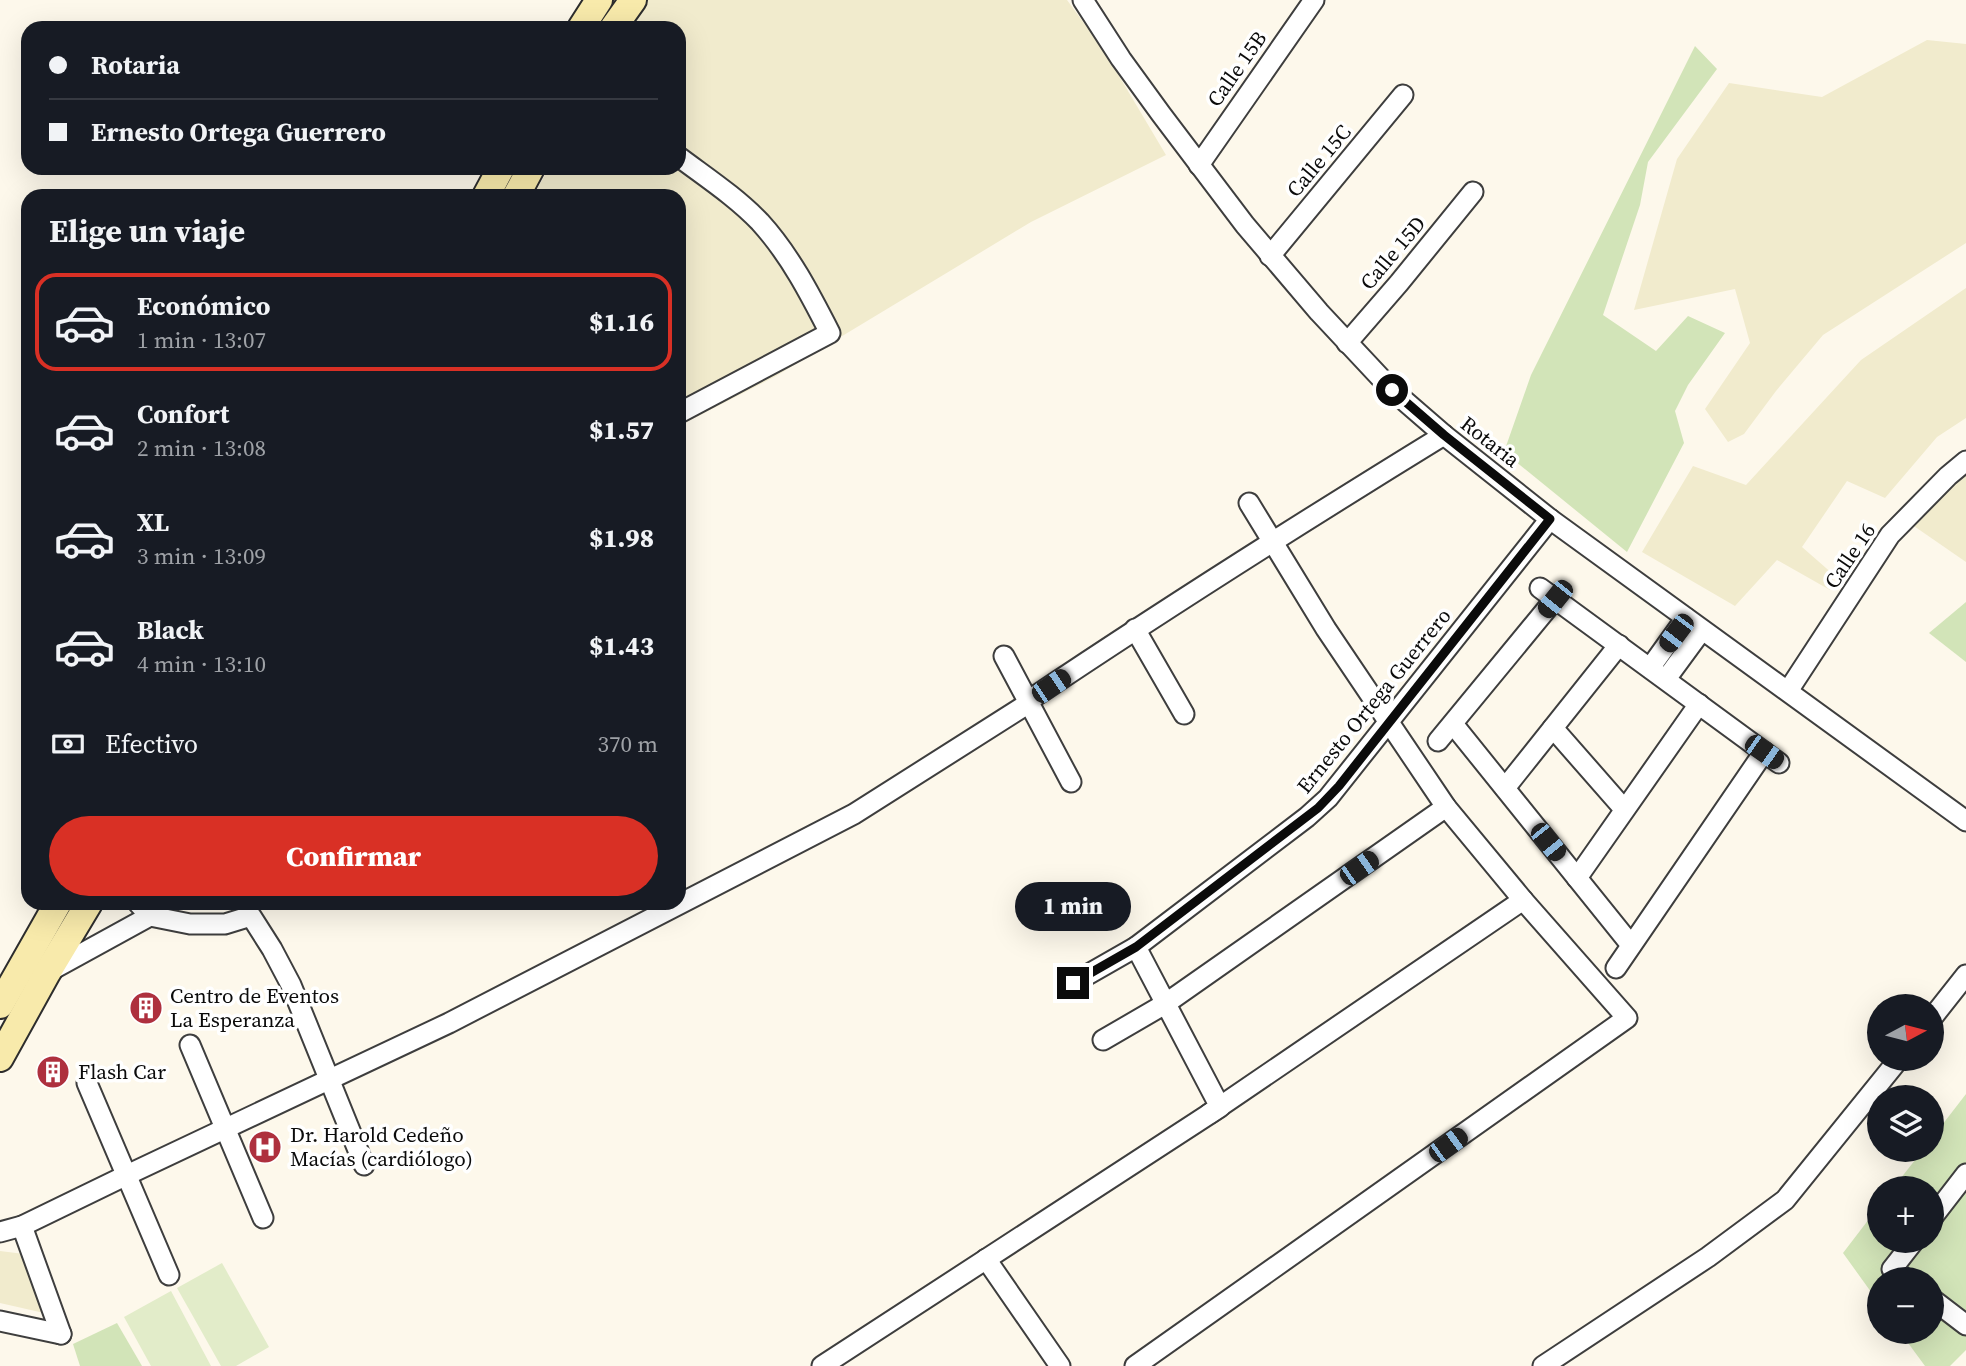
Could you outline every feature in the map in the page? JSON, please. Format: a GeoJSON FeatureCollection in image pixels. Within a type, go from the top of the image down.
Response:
{"type":"FeatureCollection","features":[{"type":"Feature","properties":{"kind":"main road"},"geometry":{"type":"LineString","coordinates":[[586,21],[599,0]]}},
{"type":"Feature","properties":{"kind":"main road"},"geometry":{"type":"LineString","coordinates":[[618,21],[633,0]]}},
{"type":"Feature","properties":{"kind":"main road"},"geometry":{"type":"LineString","coordinates":[[0,1005],[54,910]]}},
{"type":"Feature","properties":{"kind":"main road"},"geometry":{"type":"LineString","coordinates":[[0,1058],[80,910]]}},
{"type":"Feature","properties":{"kind":"street","name":"Rotaria"},"geometry":{"type":"LineString","coordinates":[[1083,0],[1121,58],[1199,165],[1270,256],[1346,343],[1392,390],[1550,519],[1966,821]]}},
{"type":"Feature","properties":{"kind":"street","name":"Calle 15B"},"geometry":{"type":"LineString","coordinates":[[1199,165],[1314,0]]}},
{"type":"Feature","properties":{"kind":"street","name":"Calle 15C"},"geometry":{"type":"LineString","coordinates":[[1270,256],[1403,95]]}},
{"type":"Feature","properties":{"kind":"street"},"geometry":{"type":"LineString","coordinates":[[686,162],[740,203],[760,222],[797,271],[830,333],[686,409]]}},
{"type":"Feature","properties":{"kind":"street","name":"Calle 15D"},"geometry":{"type":"LineString","coordinates":[[1346,343],[1399,283],[1473,191]]}},
{"type":"Feature","properties":{"kind":"street"},"geometry":{"type":"LineString","coordinates":[[686,901],[875,802],[1135,629],[1444,435]]}},
{"type":"Feature","properties":{"kind":"street","name":"Calle 16"},"geometry":{"type":"LineString","coordinates":[[1788,691],[1890,535],[1948,475],[1966,461]]}},
{"type":"Feature","properties":{"kind":"street"},"geometry":{"type":"LineString","coordinates":[[1135,1366],[1627,1018],[1523,900],[1446,807],[1325,629],[1249,503]]}},
{"type":"Feature","properties":{"kind":"street","name":"Ernesto Ortega Guerrero"},"geometry":{"type":"LineString","coordinates":[[1073,983],[1136,947],[1318,808],[1339,786],[1550,519]]}},
{"type":"Feature","properties":{"kind":"street"},"geometry":{"type":"LineString","coordinates":[[1438,741],[1548,593],[1772,757],[1616,968]]}},
{"type":"Feature","properties":{"kind":"street"},"geometry":{"type":"LineString","coordinates":[[1658,673],[1686,618]]}},
{"type":"Feature","properties":{"kind":"street"},"geometry":{"type":"LineString","coordinates":[[1135,629],[1184,714]]}},
{"type":"Feature","properties":{"kind":"street"},"geometry":{"type":"LineString","coordinates":[[1658,673],[1702,630]]}},
{"type":"Feature","properties":{"kind":"street"},"geometry":{"type":"LineString","coordinates":[[1505,788],[1619,645]]}},
{"type":"Feature","properties":{"kind":"street"},"geometry":{"type":"LineString","coordinates":[[1004,656],[1070,782]]}},
{"type":"Feature","properties":{"kind":"street"},"geometry":{"type":"LineString","coordinates":[[1577,878],[1699,704]]}},
{"type":"Feature","properties":{"kind":"street"},"geometry":{"type":"LineString","coordinates":[[1453,724],[1631,945]]}},
{"type":"Feature","properties":{"kind":"street"},"geometry":{"type":"LineString","coordinates":[[1553,728],[1624,809]]}},
{"type":"Feature","properties":{"kind":"street"},"geometry":{"type":"LineString","coordinates":[[1103,1040],[1165,1004],[1446,807]]}},
{"type":"Feature","properties":{"kind":"street"},"geometry":{"type":"LineString","coordinates":[[822,1366],[1220,1107],[1523,900]]}},
{"type":"Feature","properties":{"kind":"street"},"geometry":{"type":"LineString","coordinates":[[47,973],[142,910]]}},
{"type":"Feature","properties":{"kind":"street"},"geometry":{"type":"LineString","coordinates":[[148,910],[208,925],[240,921],[251,916],[272,948],[291,985],[364,1166]]}},
{"type":"Feature","properties":{"kind":"street"},"geometry":{"type":"LineString","coordinates":[[0,1232],[22,1226],[449,1023],[669,910]]}},
{"type":"Feature","properties":{"kind":"street"},"geometry":{"type":"LineString","coordinates":[[1136,947],[1220,1107]]}},
{"type":"Feature","properties":{"kind":"street"},"geometry":{"type":"LineString","coordinates":[[1944,1002],[1966,975]]}},
{"type":"Feature","properties":{"kind":"street"},"geometry":{"type":"LineString","coordinates":[[190,1045],[263,1218]]}},
{"type":"Feature","properties":{"kind":"street"},"geometry":{"type":"LineString","coordinates":[[1542,1366],[1708,1257],[1785,1200],[1889,1071]]}},
{"type":"Feature","properties":{"kind":"street"},"geometry":{"type":"LineString","coordinates":[[87,1083],[169,1275]]}},
{"type":"Feature","properties":{"kind":"street"},"geometry":{"type":"LineString","coordinates":[[1944,1202],[1966,1174]]}},
{"type":"Feature","properties":{"kind":"street"},"geometry":{"type":"LineString","coordinates":[[0,1321],[61,1334],[22,1226]]}},
{"type":"Feature","properties":{"kind":"street"},"geometry":{"type":"LineString","coordinates":[[1894,1267],[1905,1253]]}},
{"type":"Feature","properties":{"kind":"street"},"geometry":{"type":"LineString","coordinates":[[986,1259],[1060,1366]]}},
{"type":"Feature","properties":{"kind":"street"},"geometry":{"type":"LineString","coordinates":[[1944,1308],[1966,1325]]}},
{"type":"Feature","properties":{"kind":"shaded area"},"geometry":{"type":"Polygon","coordinates":[[[647,0],[1067,0],[1103,49],[1166,155],[1031,222],[776,376],[686,422],[686,189],[537,189],[545,175],[686,175],[686,21],[635,21],[647,0]]]}},
{"type":"Feature","properties":{"kind":"shaded area"},"geometry":{"type":"Polygon","coordinates":[[[1927,40],[1966,44],[1966,243],[1823,335],[1744,434],[1728,442],[1705,409],[1750,343],[1735,289],[1634,310],[1677,159],[1729,83],[1822,97],[1927,40]]]}},
{"type":"Feature","properties":{"kind":"shaded area"},"geometry":{"type":"Polygon","coordinates":[[[1966,288],[1966,418],[1937,437],[1885,498],[1847,481],[1802,547],[1834,575],[1830,590],[1777,560],[1735,606],[1642,552],[1693,466],[1746,485],[1861,360],[1966,288]]]}},
{"type":"Feature","properties":{"kind":"shaded area"},"geometry":{"type":"Polygon","coordinates":[[[1966,472],[1966,562],[1911,524],[1966,472]]]}},
{"type":"Feature","properties":{"kind":"shaded area"},"geometry":{"type":"Polygon","coordinates":[[[0,1251],[24,1254],[44,1313],[0,1303],[0,1251]]]}},
{"type":"Feature","properties":{"kind":"green space"},"geometry":{"type":"Polygon","coordinates":[[[1695,46],[1717,69],[1648,162],[1640,205],[1603,315],[1656,351],[1688,316],[1725,333],[1688,385],[1675,411],[1684,443],[1627,552],[1504,452],[1531,375],[1695,46]]]}},
{"type":"Feature","properties":{"kind":"green space"},"geometry":{"type":"Polygon","coordinates":[[[1966,602],[1966,662],[1929,633],[1966,602]]]}},
{"type":"Feature","properties":{"kind":"green space"},"geometry":{"type":"Polygon","coordinates":[[[1966,1094],[1966,1350],[1950,1366],[1925,1366],[1909,1344],[1944,1344],[1944,1267],[1867,1267],[1867,1286],[1843,1253],[1867,1222],[1867,1253],[1944,1253],[1944,1176],[1902,1176],[1914,1162],[1944,1162],[1944,1122],[1966,1094]]]}},
{"type":"Feature","properties":{"kind":"green space"},"geometry":{"type":"Polygon","coordinates":[[[222,1263],[269,1347],[236,1366],[221,1366],[177,1288],[222,1263]]]}},
{"type":"Feature","properties":{"kind":"green space"},"geometry":{"type":"Polygon","coordinates":[[[171,1291],[211,1366],[151,1366],[124,1317],[171,1291]]]}},
{"type":"Feature","properties":{"kind":"green space"},"geometry":{"type":"Polygon","coordinates":[[[117,1323],[142,1366],[80,1366],[73,1344],[117,1323]]]}},
{"type":"Feature","properties":{"kind":"place","name":"Centro de Eventos La Esperanza"},"geometry":{"type":"Point","coordinates":[146,1008]}},
{"type":"Feature","properties":{"kind":"place","name":"Flash Car"},"geometry":{"type":"Point","coordinates":[53,1072]}},
{"type":"Feature","properties":{"kind":"place","name":"Dr. Harold Cedeño Macías (cardiólogo)"},"geometry":{"type":"Point","coordinates":[265,1147]}},
{"type":"Feature","properties":{"kind":"route"},"geometry":{"type":"LineString","coordinates":[[1073,983],[1136,947],[1318,808],[1339,786],[1550,519],[1392,390]]}}]}
